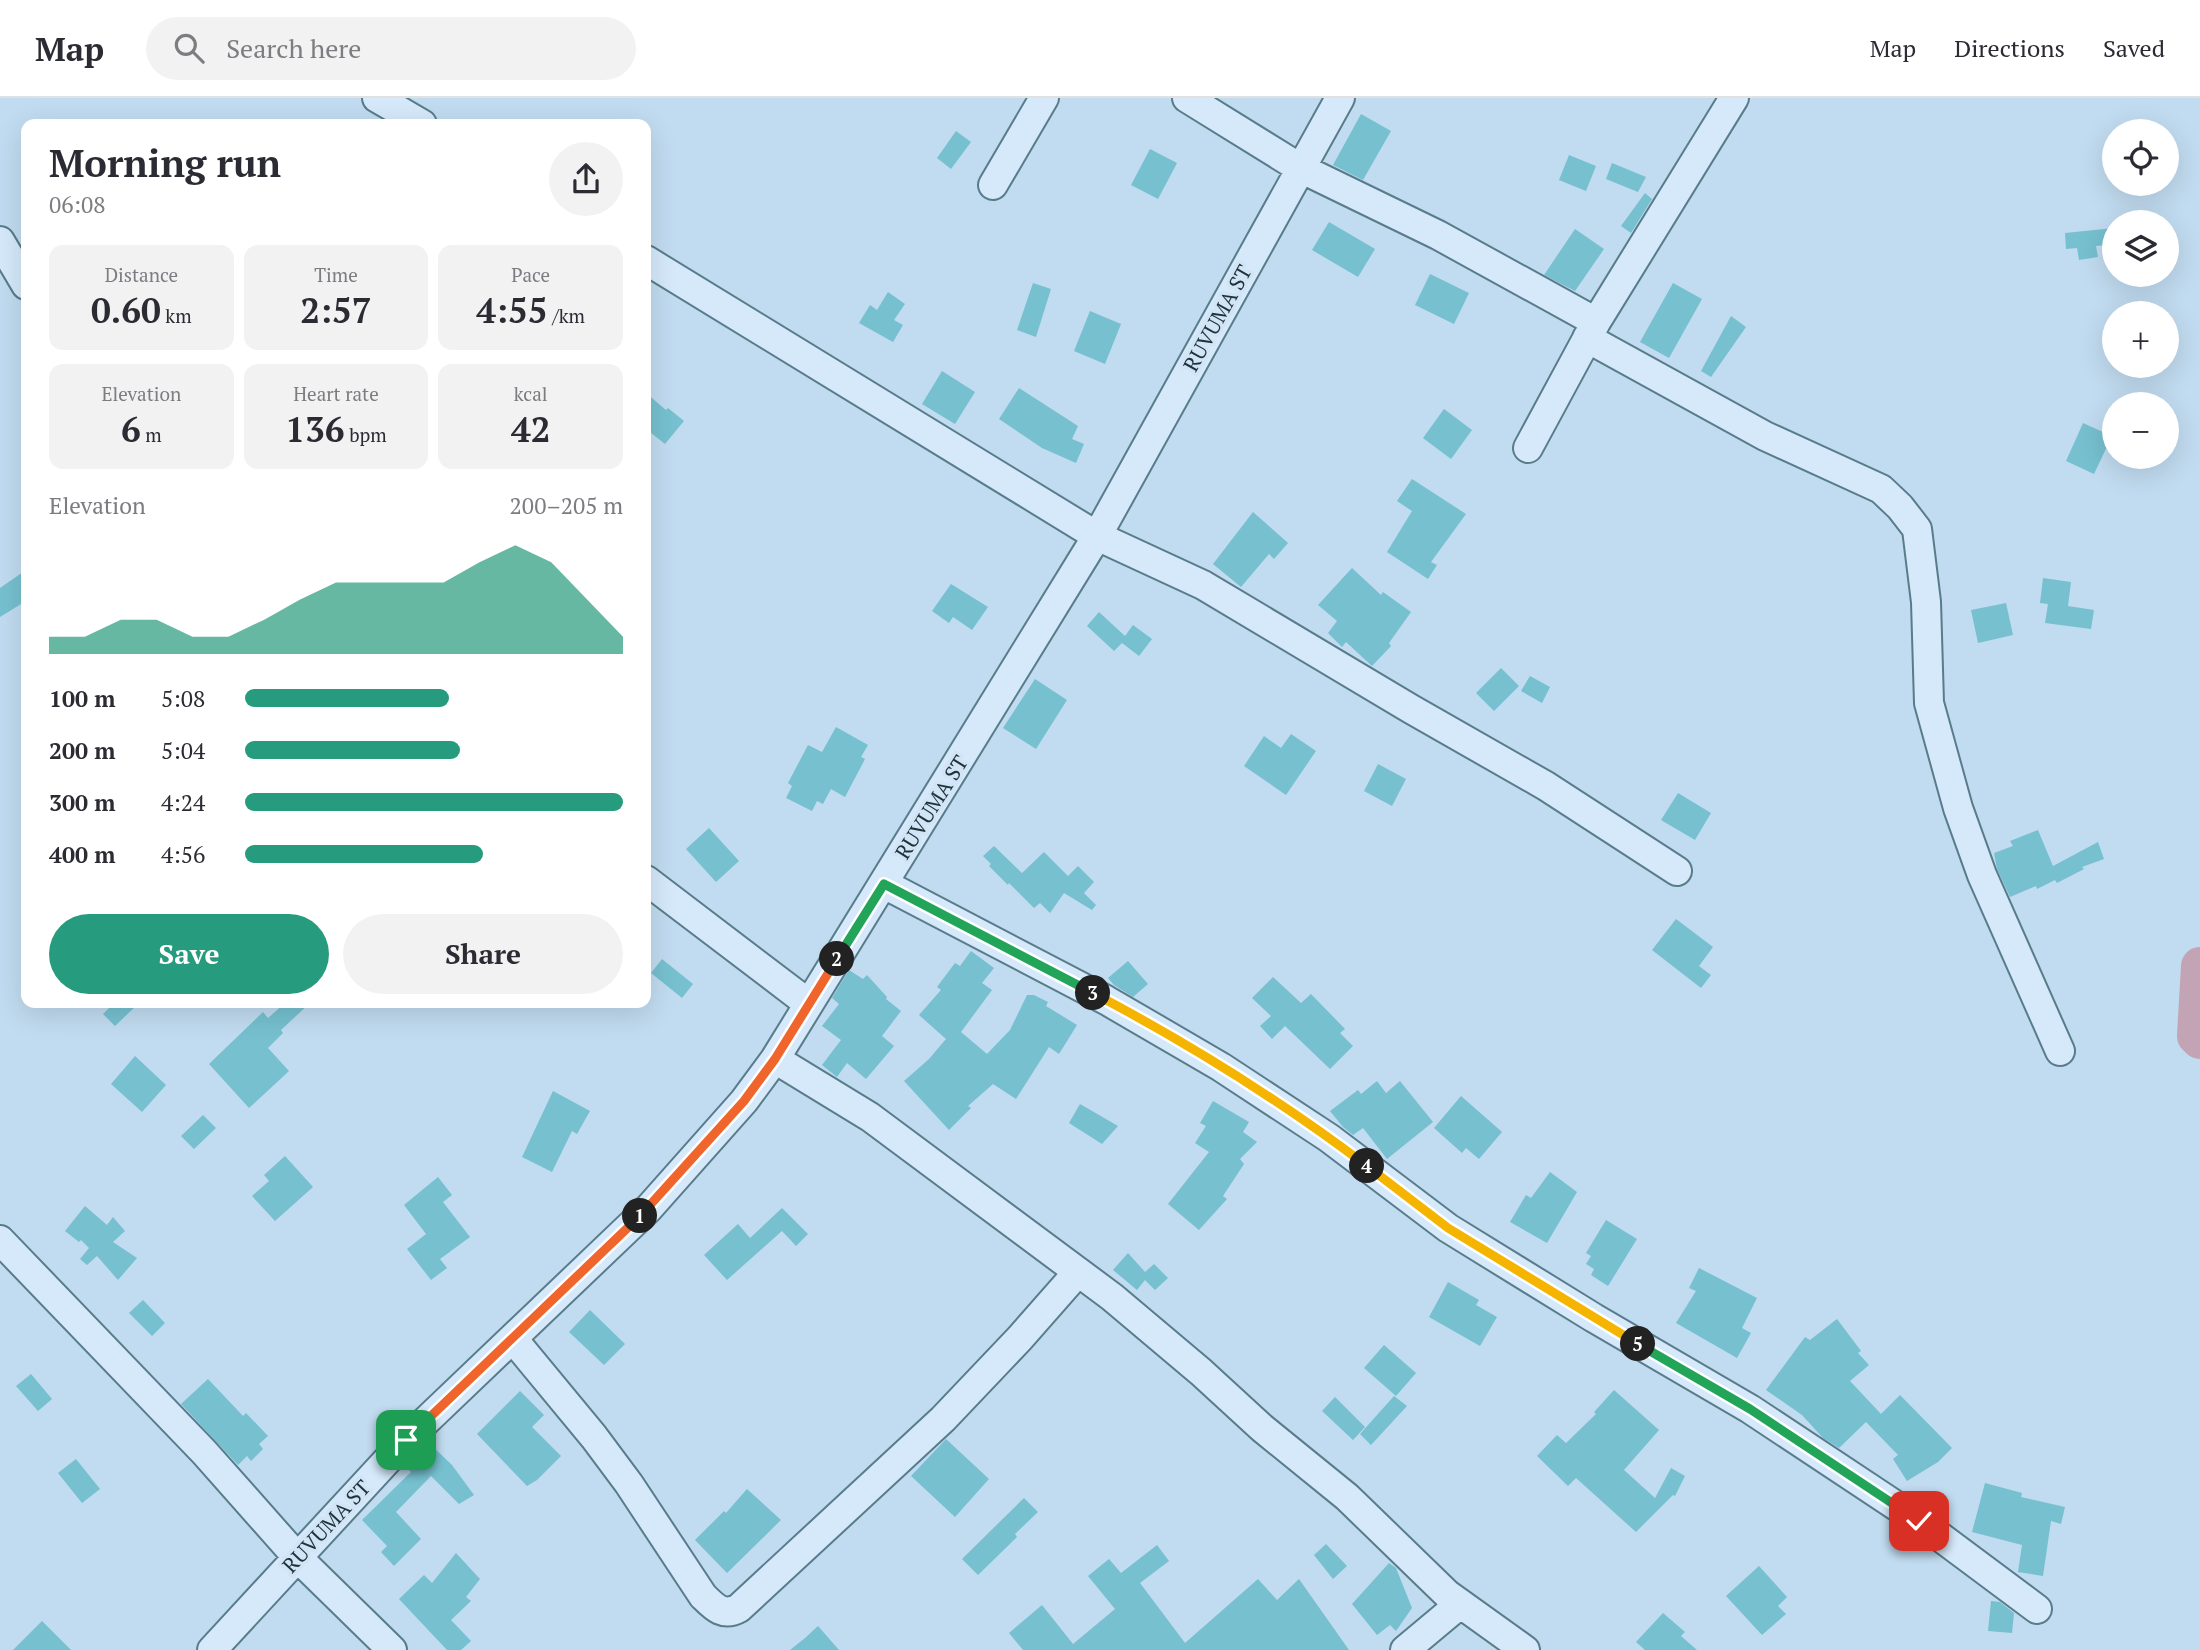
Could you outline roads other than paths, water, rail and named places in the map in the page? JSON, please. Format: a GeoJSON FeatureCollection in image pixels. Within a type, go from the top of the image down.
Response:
{"type":"FeatureCollection","features":[{"type":"Feature","properties":{"kind":"street"},"geometry":{"type":"LineString","coordinates":[[377,98],[413,119]]}},
{"type":"Feature","properties":{"kind":"street"},"geometry":{"type":"LineString","coordinates":[[993,184],[1044,98]]}},
{"type":"Feature","properties":{"kind":"street"},"geometry":{"type":"LineString","coordinates":[[1187,98],[1300,168],[1438,235],[1765,436],[1881,489],[1900,507],[1917,529],[1926,602],[1929,703],[1958,808],[1982,875],[2060,1051]]}},
{"type":"Feature","properties":{"kind":"street","name":"RUVUMA ST"},"geometry":{"type":"LineString","coordinates":[[212,1650],[406,1440],[649,1208],[744,1101],[775,1059],[1097,536],[1340,98]]}},
{"type":"Feature","properties":{"kind":"street"},"geometry":{"type":"LineString","coordinates":[[1528,448],[1591,330],[1734,98]]}},
{"type":"Feature","properties":{"kind":"street"},"geometry":{"type":"LineString","coordinates":[[0,241],[21,277]]}},
{"type":"Feature","properties":{"kind":"street"},"geometry":{"type":"LineString","coordinates":[[651,263],[1097,536],[1203,585],[1546,786],[1677,871]]}},
{"type":"Feature","properties":{"kind":"street"},"geometry":{"type":"LineString","coordinates":[[651,884],[809,1004]]}},
{"type":"Feature","properties":{"kind":"street"},"geometry":{"type":"LineString","coordinates":[[884,884],[1106,1000],[1221,1067],[1329,1138],[1448,1228],[1594,1318],[1750,1409],[1919,1521],[2036,1609]]}},
{"type":"Feature","properties":{"kind":"street"},"geometry":{"type":"LineString","coordinates":[[775,1059],[870,1117],[1078,1272],[1154,1332],[1262,1428],[1347,1497],[1435,1583],[1525,1650]]}},
{"type":"Feature","properties":{"kind":"street"},"geometry":{"type":"LineString","coordinates":[[0,1240],[204,1452],[297,1557],[392,1650]]}},
{"type":"Feature","properties":{"kind":"street"},"geometry":{"type":"LineString","coordinates":[[513,1339],[629,1484],[703,1596],[719,1610],[730,1612],[739,1608],[943,1419],[1020,1339],[1078,1272]]}},
{"type":"Feature","properties":{"kind":"street"},"geometry":{"type":"LineString","coordinates":[[1405,1650],[1460,1604]]}},
{"type":"Feature","properties":{"kind":"waterway"},"geometry":{"type":"LineString","coordinates":[[2200,966],[2196,1036],[2200,1040]]}}]}
